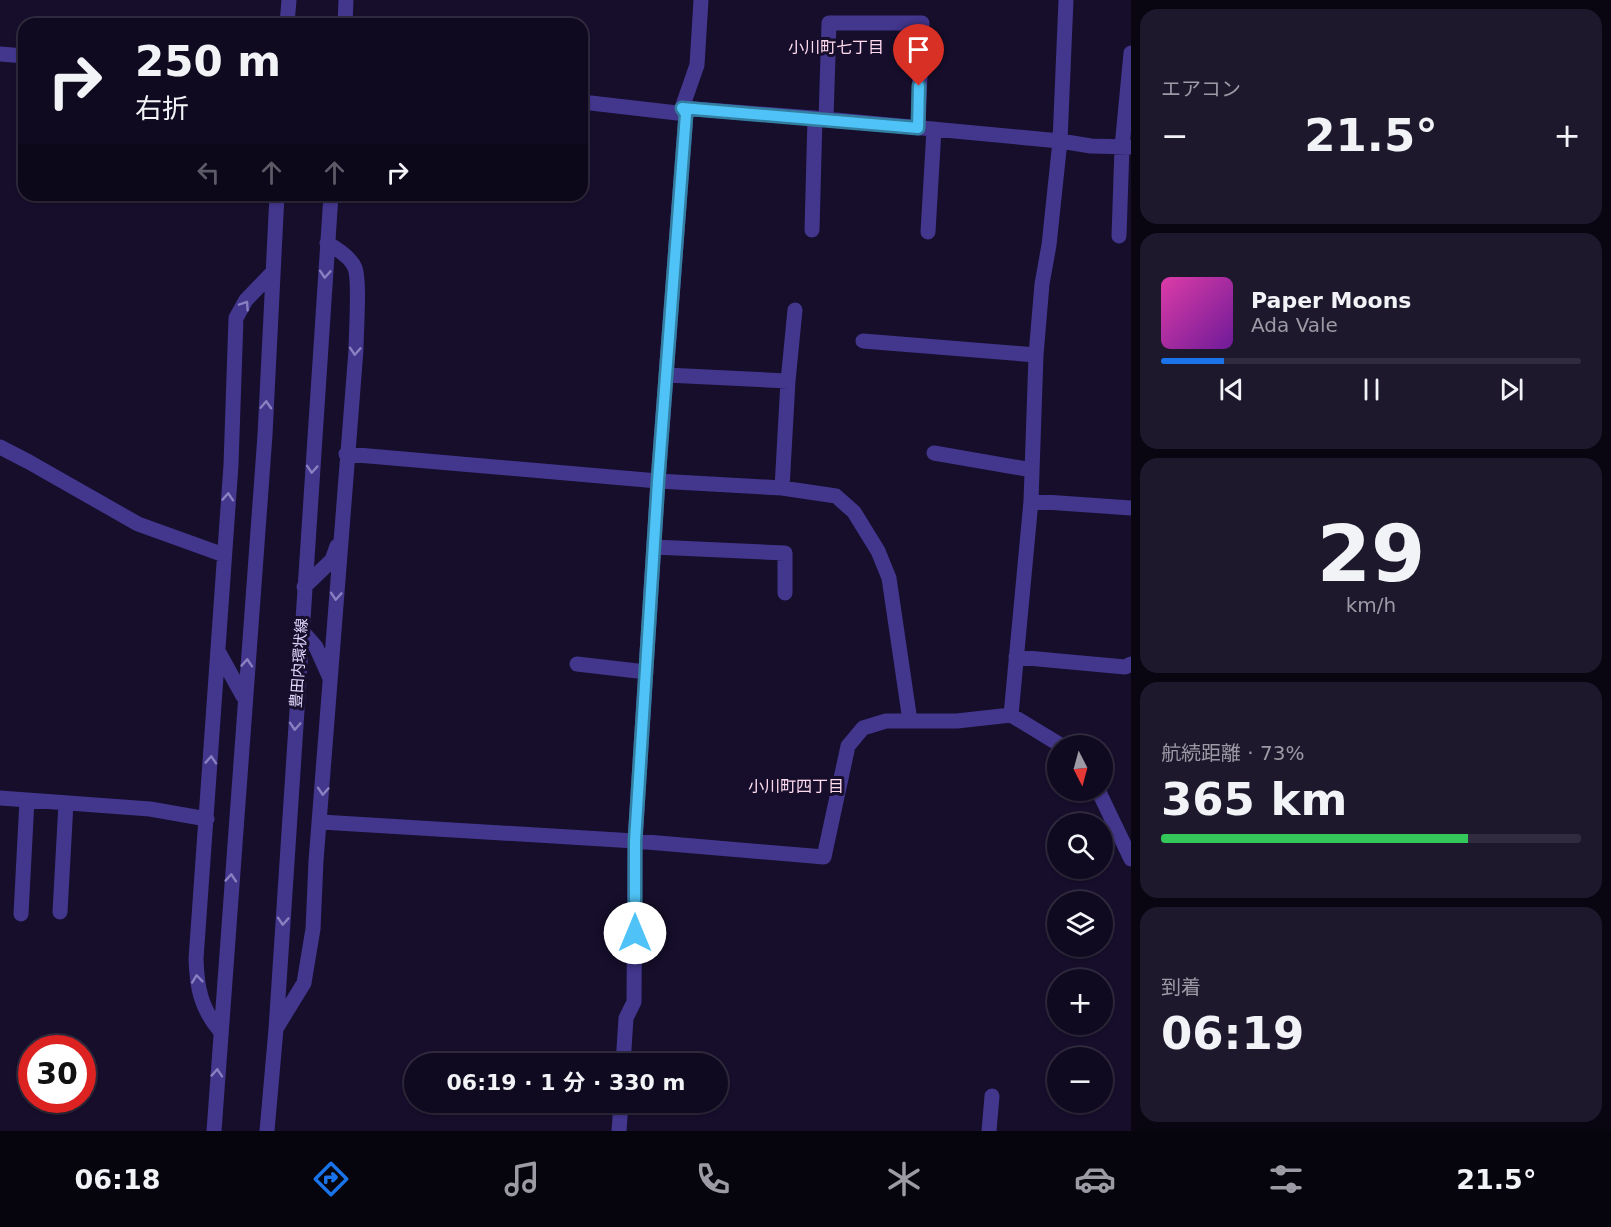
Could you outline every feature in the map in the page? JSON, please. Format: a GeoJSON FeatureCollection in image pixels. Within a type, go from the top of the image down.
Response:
{"type":"FeatureCollection","features":[{"type":"Feature","properties":{"kind":"street"},"geometry":{"type":"LineString","coordinates":[[288,18],[289,0]]}},
{"type":"Feature","properties":{"kind":"street"},"geometry":{"type":"LineString","coordinates":[[345,18],[346,0]]}},
{"type":"Feature","properties":{"kind":"street"},"geometry":{"type":"LineString","coordinates":[[624,1053],[626,1018],[634,1002],[635,841],[684,111],[697,65],[701,0]]}},
{"type":"Feature","properties":{"kind":"street"},"geometry":{"type":"LineString","coordinates":[[1011,715],[1031,501],[1036,355],[1042,284],[1049,245],[1060,141],[1066,0]]}},
{"type":"Feature","properties":{"kind":"street"},"geometry":{"type":"LineString","coordinates":[[812,230],[829,23],[922,23],[918,128]]}},
{"type":"Feature","properties":{"kind":"street"},"geometry":{"type":"LineString","coordinates":[[1119,236],[1131,53]]}},
{"type":"Feature","properties":{"kind":"street"},"geometry":{"type":"LineString","coordinates":[[0,54],[18,56]]}},
{"type":"Feature","properties":{"kind":"street"},"geometry":{"type":"LineString","coordinates":[[588,103],[684,111],[821,118],[1091,146],[1126,147]]}},
{"type":"Feature","properties":{"kind":"street"},"geometry":{"type":"LineString","coordinates":[[928,232],[934,129]]}},
{"type":"Feature","properties":{"kind":"street"},"geometry":{"type":"LineString","coordinates":[[214,1131],[265,435],[277,201]]}},
{"type":"Feature","properties":{"kind":"street","name":"豊田内環状線"},"geometry":{"type":"LineString","coordinates":[[267,1131],[276,1029],[330,201]]}},
{"type":"Feature","properties":{"kind":"street"},"geometry":{"type":"LineString","coordinates":[[276,1029],[304,983],[313,929],[346,454],[356,350],[355,268],[340,252],[327,243]]}},
{"type":"Feature","properties":{"kind":"street"},"geometry":{"type":"LineString","coordinates":[[220,1031],[208,1016],[197,983],[196,960],[231,465],[236,318],[246,300],[272,273]]}},
{"type":"Feature","properties":{"kind":"street"},"geometry":{"type":"LineString","coordinates":[[782,488],[788,381],[795,310]]}},
{"type":"Feature","properties":{"kind":"street"},"geometry":{"type":"LineString","coordinates":[[863,341],[1036,355]]}},
{"type":"Feature","properties":{"kind":"street"},"geometry":{"type":"LineString","coordinates":[[666,375],[788,381]]}},
{"type":"Feature","properties":{"kind":"street"},"geometry":{"type":"LineString","coordinates":[[0,447],[138,524],[224,555]]}},
{"type":"Feature","properties":{"kind":"street"},"geometry":{"type":"LineString","coordinates":[[934,453],[1032,470]]}},
{"type":"Feature","properties":{"kind":"street"},"geometry":{"type":"LineString","coordinates":[[346,454],[658,481],[782,488],[836,496],[854,512],[878,551],[889,578],[910,721]]}},
{"type":"Feature","properties":{"kind":"street"},"geometry":{"type":"LineString","coordinates":[[1031,501],[1131,508]]}},
{"type":"Feature","properties":{"kind":"street"},"geometry":{"type":"LineString","coordinates":[[304,587],[332,560],[340,538]]}},
{"type":"Feature","properties":{"kind":"street"},"geometry":{"type":"LineString","coordinates":[[654,547],[785,553],[786,593]]}},
{"type":"Feature","properties":{"kind":"street"},"geometry":{"type":"LineString","coordinates":[[302,631],[316,647],[330,679]]}},
{"type":"Feature","properties":{"kind":"street"},"geometry":{"type":"LineString","coordinates":[[218,651],[245,699]]}},
{"type":"Feature","properties":{"kind":"street"},"geometry":{"type":"LineString","coordinates":[[1017,657],[1125,667],[1131,664]]}},
{"type":"Feature","properties":{"kind":"street"},"geometry":{"type":"LineString","coordinates":[[577,664],[646,672]]}},
{"type":"Feature","properties":{"kind":"street"},"geometry":{"type":"LineString","coordinates":[[321,822],[635,841],[824,857],[848,746],[863,728],[886,721],[957,721],[1011,715],[1047,737]]}},
{"type":"Feature","properties":{"kind":"street"},"geometry":{"type":"LineString","coordinates":[[0,798],[150,809],[207,819]]}},
{"type":"Feature","properties":{"kind":"street"},"geometry":{"type":"LineString","coordinates":[[21,914],[27,800]]}},
{"type":"Feature","properties":{"kind":"street"},"geometry":{"type":"LineString","coordinates":[[1103,801],[1131,859]]}},
{"type":"Feature","properties":{"kind":"street"},"geometry":{"type":"LineString","coordinates":[[60,912],[66,803]]}},
{"type":"Feature","properties":{"kind":"street"},"geometry":{"type":"LineString","coordinates":[[989,1131],[992,1096]]}},
{"type":"Feature","properties":{"kind":"street"},"geometry":{"type":"LineString","coordinates":[[619,1131],[620,1113]]}},
{"type":"Feature","properties":{"kind":"district","name":"小川町七丁目"},"geometry":{"type":"Point","coordinates":[836,47]}},
{"type":"Feature","properties":{"kind":"district","name":"小川町四丁目"},"geometry":{"type":"Point","coordinates":[796,786]}},
{"type":"Feature","properties":{"kind":"route"},"geometry":{"type":"LineString","coordinates":[[635,933],[635,841],[658,481],[686,114],[682,108],[918,128],[919,86]]}}]}
